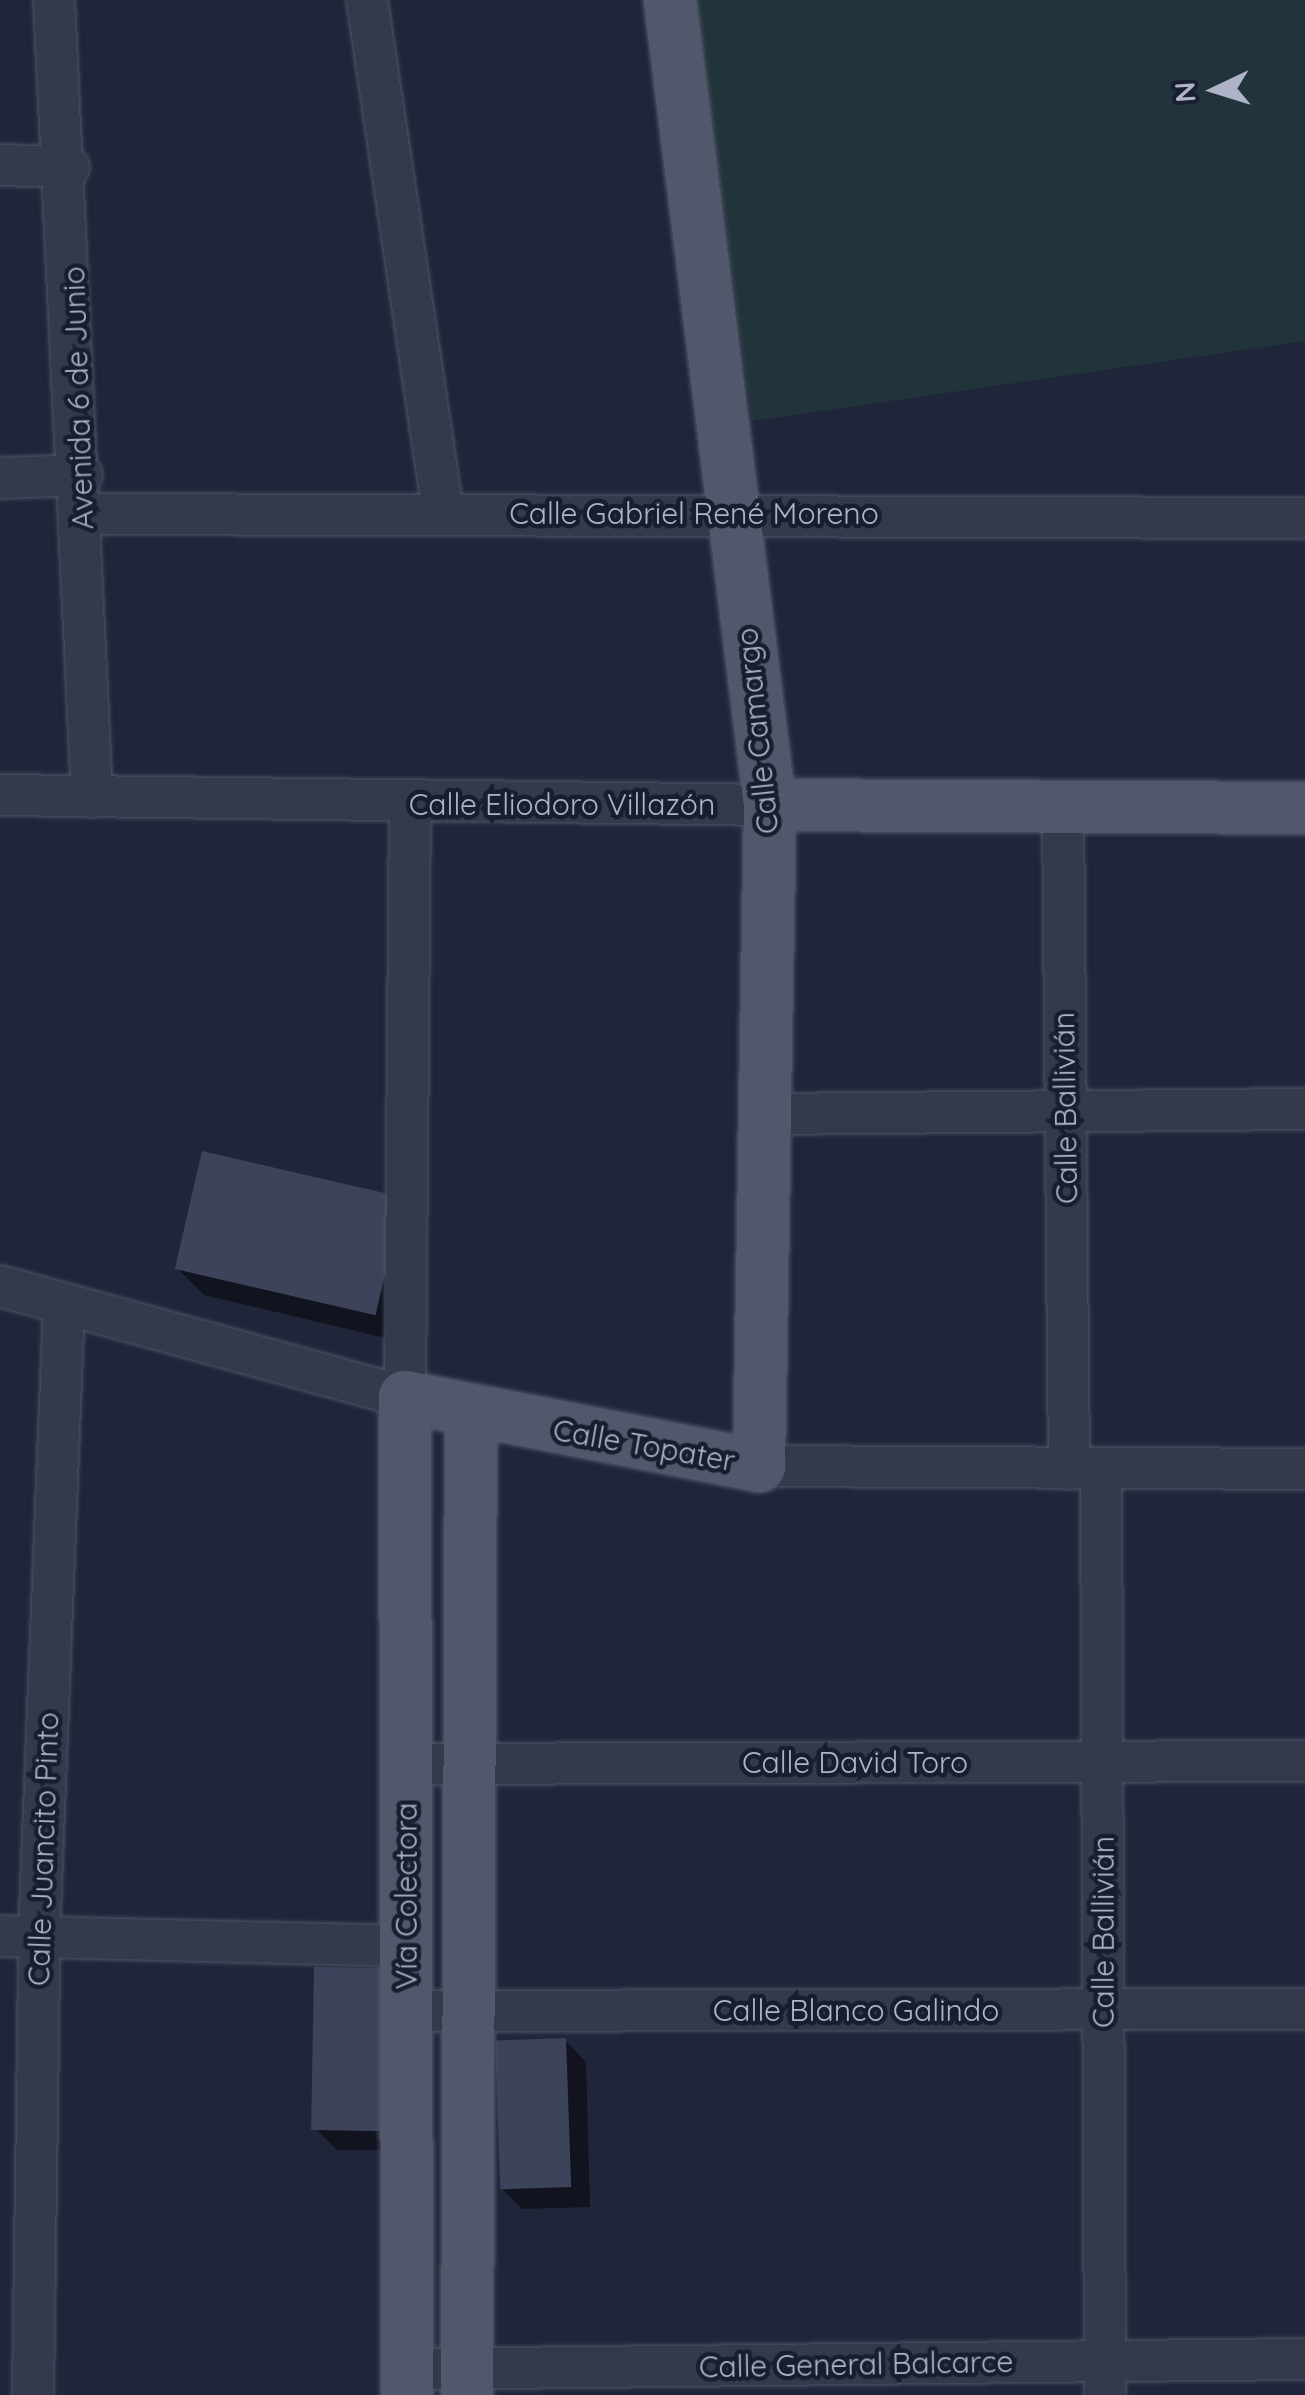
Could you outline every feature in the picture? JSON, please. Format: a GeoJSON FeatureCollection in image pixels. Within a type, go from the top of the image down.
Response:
{"type":"FeatureCollection","features":[{"type":"Feature","properties":{"kind":"main road","name":"Calle Camargo"},"geometry":{"type":"LineString","coordinates":[[670,0],[770,805],[760,1466]]}},
{"type":"Feature","properties":{"kind":"main road","name":"Calle Eliodoro Villazón"},"geometry":{"type":"LineString","coordinates":[[770,805],[1305,808]]}},
{"type":"Feature","properties":{"kind":"main road","name":"Calle Topater"},"geometry":{"type":"LineString","coordinates":[[405,1397],[470,1413],[760,1466]]}},
{"type":"Feature","properties":{"kind":"main road","name":"Vía Colectora"},"geometry":{"type":"LineString","coordinates":[[405,1397],[407,2382]]}},
{"type":"Feature","properties":{"kind":"main road","name":"Vía Colectora"},"geometry":{"type":"LineString","coordinates":[[468,2381],[470,1413]]}},
{"type":"Feature","properties":{"kind":"street","name":"Avenida 6 de Junio"},"geometry":{"type":"LineString","coordinates":[[54,0],[68,167],[92,797]]}},
{"type":"Feature","properties":{"kind":"street"},"geometry":{"type":"LineString","coordinates":[[367,0],[443,512]]}},
{"type":"Feature","properties":{"kind":"street"},"geometry":{"type":"LineString","coordinates":[[0,165],[68,167]]}},
{"type":"Feature","properties":{"kind":"street"},"geometry":{"type":"LineString","coordinates":[[0,478],[82,474]]}},
{"type":"Feature","properties":{"kind":"street","name":"Calle Gabriel René Moreno"},"geometry":{"type":"LineString","coordinates":[[83,514],[733,512],[1305,518]]}},
{"type":"Feature","properties":{"kind":"street","name":"Calle Eliodoro Villazón"},"geometry":{"type":"LineString","coordinates":[[0,794],[410,804],[770,805]]}},
{"type":"Feature","properties":{"kind":"street"},"geometry":{"type":"LineString","coordinates":[[405,1397],[410,804]]}},
{"type":"Feature","properties":{"kind":"street","name":"Calle Ballivián"},"geometry":{"type":"LineString","coordinates":[[1062,807],[1066,1113],[1102,1762],[1105,2378]]}},
{"type":"Feature","properties":{"kind":"street"},"geometry":{"type":"LineString","coordinates":[[764,1114],[1305,1110]]}},
{"type":"Feature","properties":{"kind":"street","name":"Calle Topater"},"geometry":{"type":"LineString","coordinates":[[0,1286],[405,1397]]}},
{"type":"Feature","properties":{"kind":"street","name":"Calle Juancito Pinto"},"geometry":{"type":"LineString","coordinates":[[33,2395],[19,1937],[64,1303]]}},
{"type":"Feature","properties":{"kind":"street","name":"Calle Topater"},"geometry":{"type":"LineString","coordinates":[[760,1466],[1305,1469]]}},
{"type":"Feature","properties":{"kind":"street","name":"Calle David Toro"},"geometry":{"type":"LineString","coordinates":[[406,1764],[1305,1762]]}},
{"type":"Feature","properties":{"kind":"street"},"geometry":{"type":"LineString","coordinates":[[19,1937],[406,1946]]}},
{"type":"Feature","properties":{"kind":"street","name":"Calle Blanco Galindo"},"geometry":{"type":"LineString","coordinates":[[406,2010],[1305,2009]]}},
{"type":"Feature","properties":{"kind":"street","name":"Calle General Balcarce"},"geometry":{"type":"LineString","coordinates":[[407,2382],[1105,2378],[1305,2359]]}},
{"type":"Feature","properties":{"kind":"shaded area"},"geometry":{"type":"Polygon","coordinates":[[[695,0],[1305,0],[1305,341],[752,421],[695,0]]]}},
{"type":"Feature","properties":{"kind":"building"},"geometry":{"type":"Polygon","coordinates":[[[202,1151],[403,1197],[376,1315],[175,1269],[202,1151]]]}},
{"type":"Feature","properties":{"kind":"building"},"geometry":{"type":"Polygon","coordinates":[[[314,1967],[389,1968],[386,2131],[311,2130],[314,1967]]]}},
{"type":"Feature","properties":{"kind":"building"},"geometry":{"type":"Polygon","coordinates":[[[566,2038],[571,2187],[500,2189],[495,2040],[566,2038]]]}}]}
